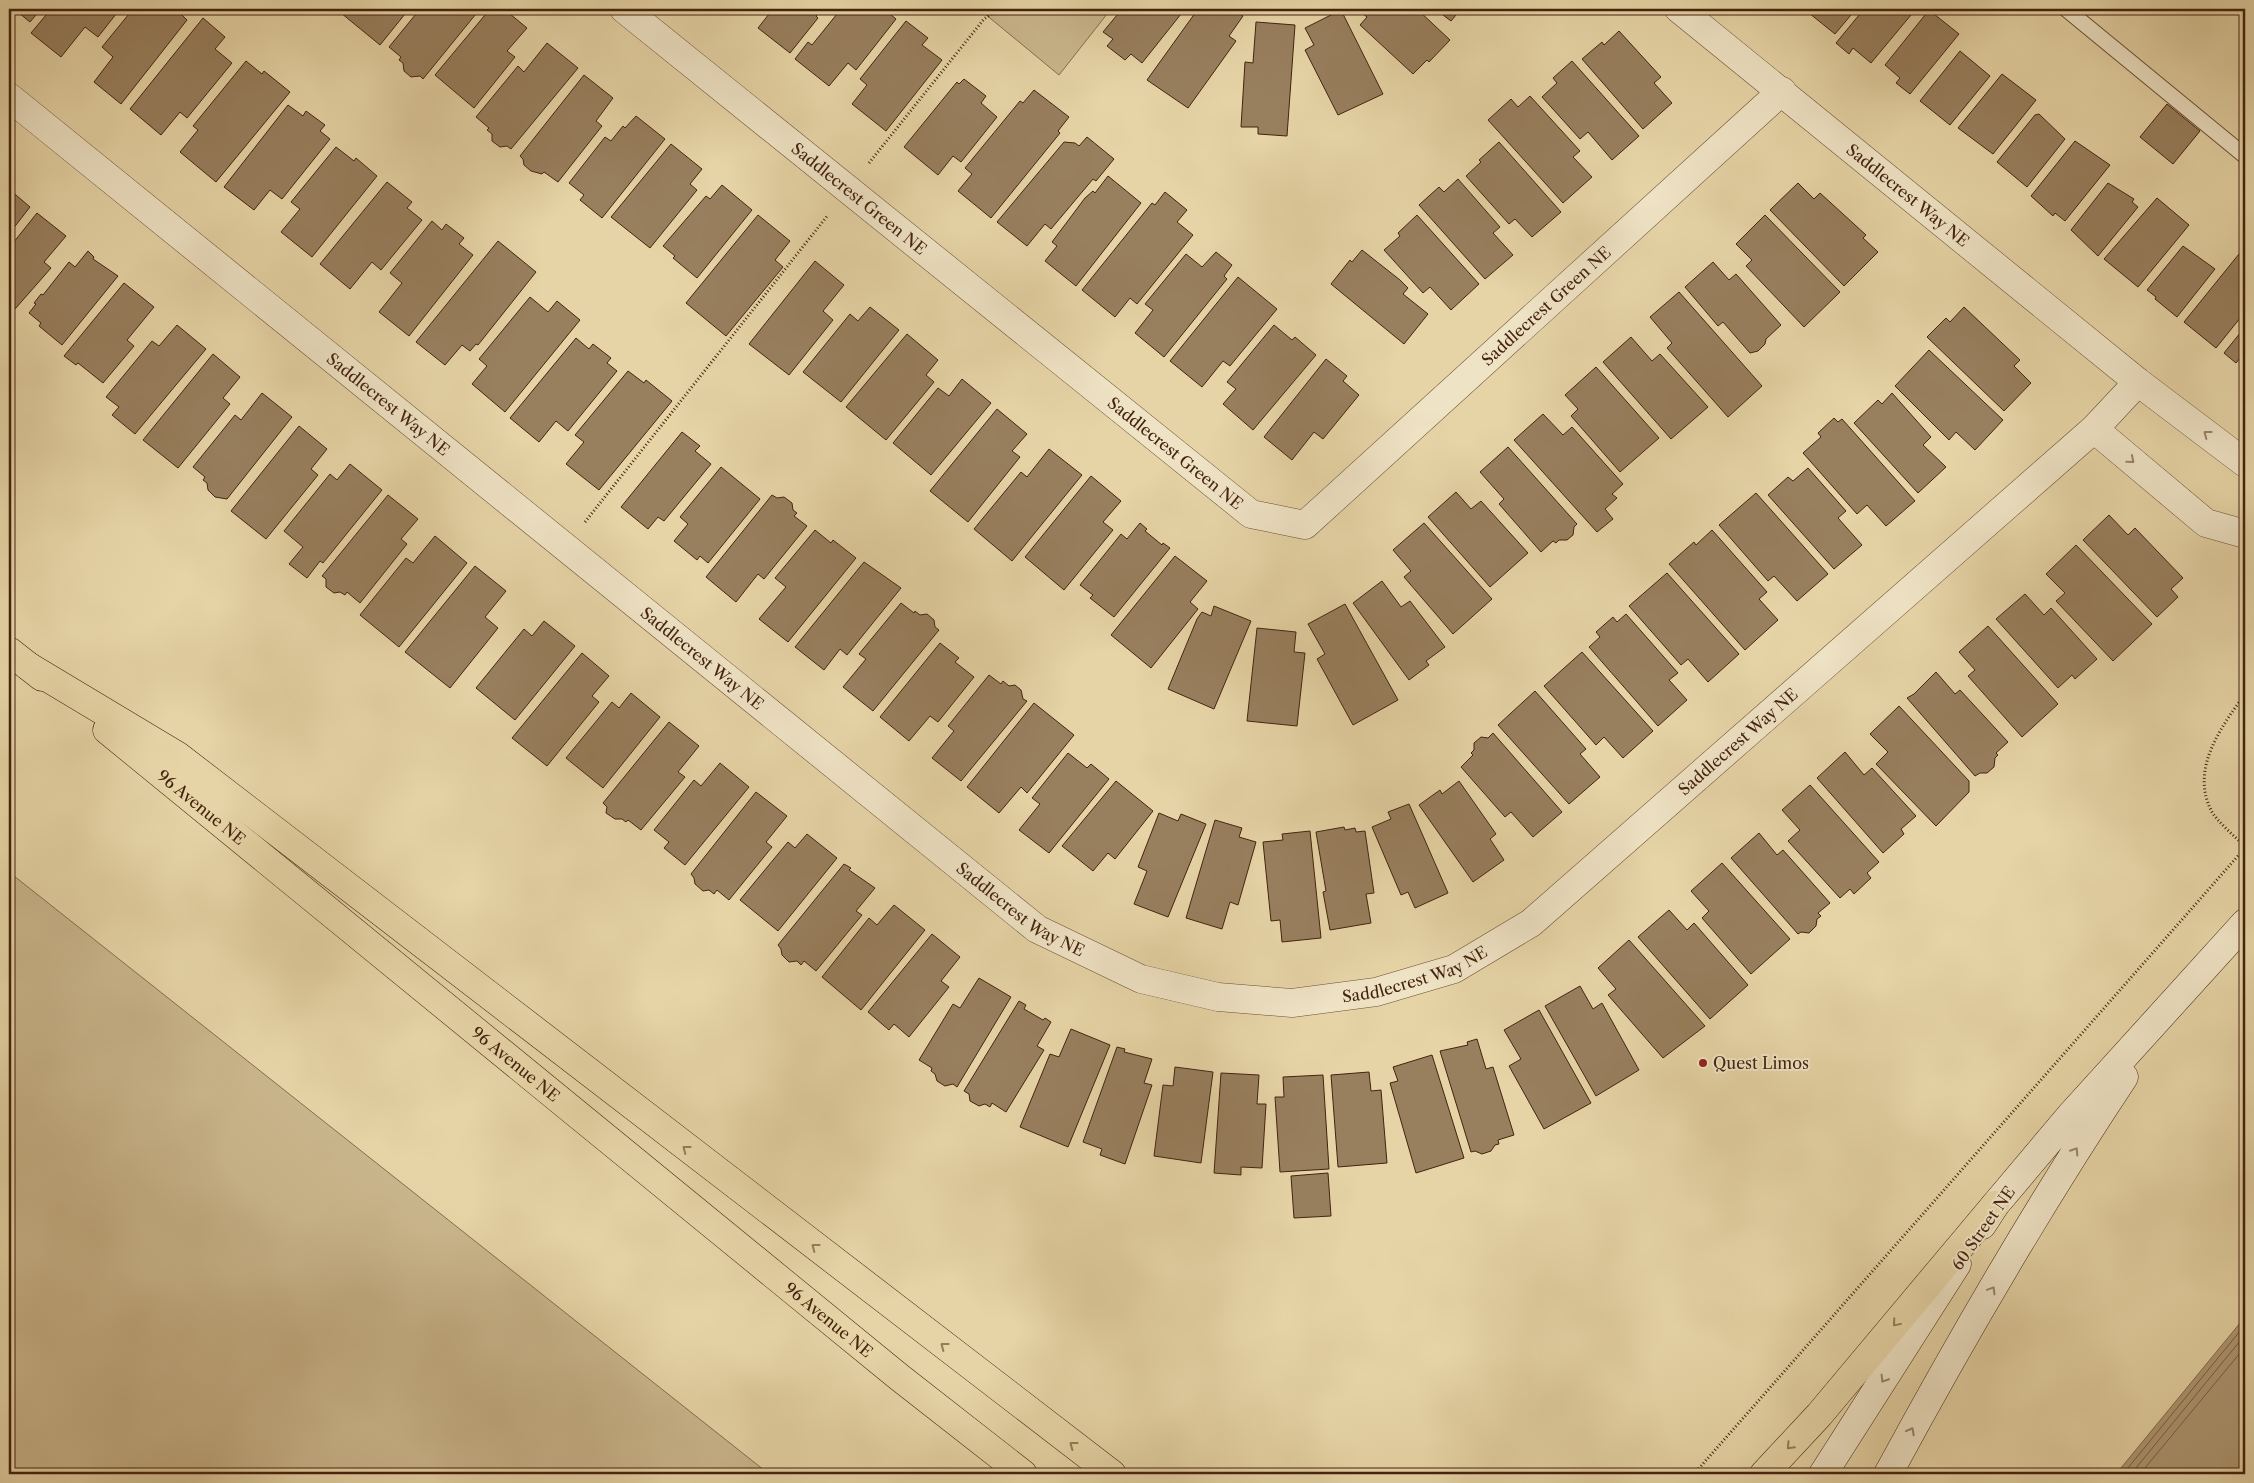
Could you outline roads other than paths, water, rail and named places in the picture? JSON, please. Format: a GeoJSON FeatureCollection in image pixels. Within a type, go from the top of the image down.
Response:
{"type":"FeatureCollection","features":[{"type":"Feature","properties":{"kind":"main road","name":"96 Avenue NE"},"geometry":{"type":"LineString","coordinates":[[18,658],[899,1377],[1023,1474]]}},
{"type":"Feature","properties":{"kind":"main road"},"geometry":{"type":"LineString","coordinates":[[18,658],[178,756],[1112,1474]]}},
{"type":"Feature","properties":{"kind":"main road"},"geometry":{"type":"LineString","coordinates":[[1764,1474],[1819,1415],[1995,1205]]}},
{"type":"Feature","properties":{"kind":"street","name":"Saddlecrest Green NE"},"geometry":{"type":"LineString","coordinates":[[624,9],[847,191],[1251,514],[1305,525],[1782,91]]}},
{"type":"Feature","properties":{"kind":"street","name":"Saddlecrest Way NE"},"geometry":{"type":"LineString","coordinates":[[1679,9],[2138,382],[2245,463]]}},
{"type":"Feature","properties":{"kind":"street","name":"Saddlecrest Way NE"},"geometry":{"type":"LineString","coordinates":[[9,97],[1037,929],[1141,979],[1218,997],[1292,1003],[1376,992],[1454,969],[1531,923],[2094,429],[2138,382]]}},
{"type":"Feature","properties":{"kind":"street"},"geometry":{"type":"LineString","coordinates":[[2094,429],[2206,523],[2245,534]]}},
{"type":"Feature","properties":{"kind":"street","name":"60 Street NE"},"geometry":{"type":"LineString","coordinates":[[1823,1474],[1995,1205],[2070,1116],[2173,1005],[2245,923]]}},
{"type":"Feature","properties":{"kind":"street","name":"60 Street NE"},"geometry":{"type":"LineString","coordinates":[[1888,1474],[1959,1343],[2073,1154],[2173,1005]]}},
{"type":"Feature","properties":{"kind":"lane"},"geometry":{"type":"LineString","coordinates":[[2066,9],[2245,156]]}},
{"type":"Feature","properties":{"kind":"water"},"geometry":{"type":"Polygon","coordinates":[[[2245,1317],[2245,1474],[2116,1474],[2245,1317]]]}},
{"type":"Feature","properties":{"kind":"place","name":"Quest Limos"},"geometry":{"type":"Point","coordinates":[1703,1063]}}]}
